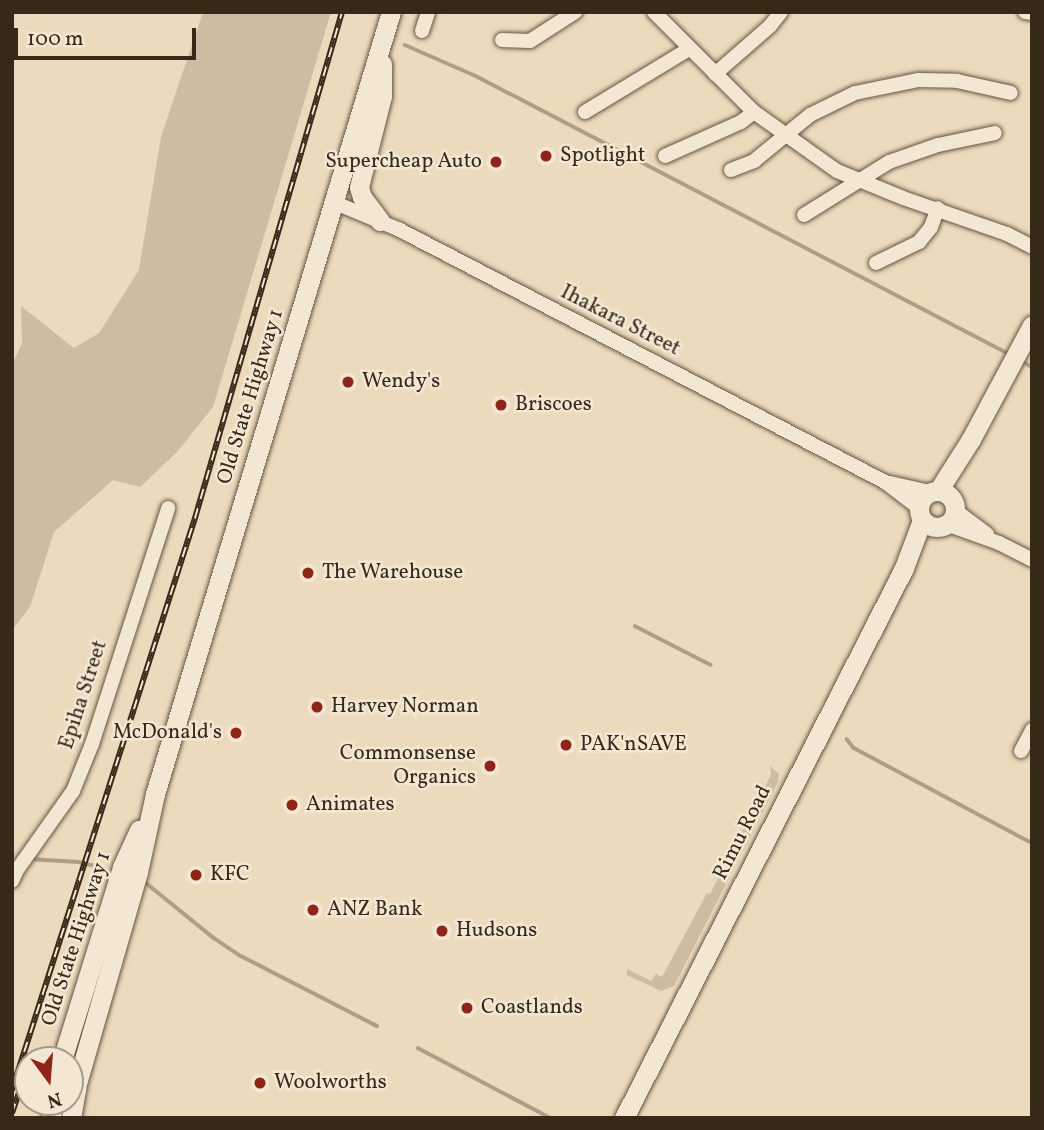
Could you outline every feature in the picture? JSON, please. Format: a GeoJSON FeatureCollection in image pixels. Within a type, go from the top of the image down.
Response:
{"type":"FeatureCollection","features":[{"type":"Feature","properties":{"kind":"main road","name":"Old State Highway 1"},"geometry":{"type":"LineString","coordinates":[[67,1046],[155,794],[391,12]]}},
{"type":"Feature","properties":{"kind":"main road"},"geometry":{"type":"LineString","coordinates":[[380,221],[362,197],[359,187],[382,96],[383,38]]}},
{"type":"Feature","properties":{"kind":"main road","name":"Rimu Road"},"geometry":{"type":"LineString","coordinates":[[624,1118],[904,568],[1032,325]]}},
{"type":"Feature","properties":{"kind":"main road","name":"Old State Highway 1"},"geometry":{"type":"LineString","coordinates":[[71,1118],[128,876]]}},
{"type":"Feature","properties":{"kind":"street"},"geometry":{"type":"LineString","coordinates":[[422,31],[428,12]]}},
{"type":"Feature","properties":{"kind":"street"},"geometry":{"type":"LineString","coordinates":[[502,40],[530,41],[576,12]]}},
{"type":"Feature","properties":{"kind":"street"},"geometry":{"type":"LineString","coordinates":[[654,12],[754,111],[785,136],[836,170],[1032,247]]}},
{"type":"Feature","properties":{"kind":"street"},"geometry":{"type":"LineString","coordinates":[[715,74],[762,34],[781,12],[793,12]]}},
{"type":"Feature","properties":{"kind":"street"},"geometry":{"type":"LineString","coordinates":[[1026,12],[1032,13]]}},
{"type":"Feature","properties":{"kind":"street"},"geometry":{"type":"LineString","coordinates":[[585,112],[689,49]]}},
{"type":"Feature","properties":{"kind":"street"},"geometry":{"type":"LineString","coordinates":[[731,170],[754,161],[797,124],[828,105],[855,93],[894,84],[957,81],[1011,93]]}},
{"type":"Feature","properties":{"kind":"street"},"geometry":{"type":"LineString","coordinates":[[665,156],[741,122],[754,111]]}},
{"type":"Feature","properties":{"kind":"street"},"geometry":{"type":"LineString","coordinates":[[804,215],[888,162],[938,145],[995,133]]}},
{"type":"Feature","properties":{"kind":"street","name":"Ihakara Street"},"geometry":{"type":"LineString","coordinates":[[333,202],[380,221],[1032,560]]}},
{"type":"Feature","properties":{"kind":"street"},"geometry":{"type":"LineString","coordinates":[[876,263],[919,242],[931,227],[938,208]]}},
{"type":"Feature","properties":{"kind":"street","name":"Epiha Street"},"geometry":{"type":"LineString","coordinates":[[14,875],[73,791],[168,508]]}},
{"type":"Feature","properties":{"kind":"street"},"geometry":{"type":"LineString","coordinates":[[1021,751],[1032,730]]}},
{"type":"Feature","properties":{"kind":"shaded area"},"geometry":{"type":"Polygon","coordinates":[[[203,12],[331,12],[213,407],[177,452],[140,487],[113,480],[54,532],[30,607],[12,630],[12,365],[22,343],[21,306],[74,348],[99,333],[139,270],[161,137],[203,12]]]}},
{"type":"Feature","properties":{"kind":"shaded area"},"geometry":{"type":"Polygon","coordinates":[[[770,766],[779,774],[778,782],[674,986],[661,991],[627,975],[627,969],[651,981],[656,974],[662,977],[707,893],[710,894],[771,775],[770,766]]]}},
{"type":"Feature","properties":{"kind":"waterway"},"geometry":{"type":"LineString","coordinates":[[405,45],[476,76],[1011,355]]}},
{"type":"Feature","properties":{"kind":"waterway"},"geometry":{"type":"LineString","coordinates":[[1020,360],[1032,367]]}},
{"type":"Feature","properties":{"kind":"waterway"},"geometry":{"type":"LineString","coordinates":[[635,626],[711,665]]}},
{"type":"Feature","properties":{"kind":"waterway"},"geometry":{"type":"LineString","coordinates":[[847,739],[854,748],[1032,843]]}},
{"type":"Feature","properties":{"kind":"waterway"},"geometry":{"type":"LineString","coordinates":[[28,859],[79,862],[103,868]]}},
{"type":"Feature","properties":{"kind":"waterway"},"geometry":{"type":"LineString","coordinates":[[145,882],[214,938],[241,956],[377,1026]]}},
{"type":"Feature","properties":{"kind":"waterway"},"geometry":{"type":"LineString","coordinates":[[418,1048],[551,1118]]}},
{"type":"Feature","properties":{"kind":"railway"},"geometry":{"type":"LineString","coordinates":[[12,1090],[195,518],[342,12]]}},
{"type":"Feature","properties":{"kind":"railway"},"geometry":{"type":"LineString","coordinates":[[12,1113],[14,1107]]}},
{"type":"Feature","properties":{"kind":"place","name":"Spotlight"},"geometry":{"type":"Point","coordinates":[546,156]}},
{"type":"Feature","properties":{"kind":"place","name":"Supercheap Auto"},"geometry":{"type":"Point","coordinates":[496,162]}},
{"type":"Feature","properties":{"kind":"place","name":"Wendy's"},"geometry":{"type":"Point","coordinates":[348,382]}},
{"type":"Feature","properties":{"kind":"place","name":"Briscoes"},"geometry":{"type":"Point","coordinates":[501,405]}},
{"type":"Feature","properties":{"kind":"place","name":"The Warehouse"},"geometry":{"type":"Point","coordinates":[308,573]}},
{"type":"Feature","properties":{"kind":"place","name":"Harvey Norman"},"geometry":{"type":"Point","coordinates":[317,707]}},
{"type":"Feature","properties":{"kind":"place","name":"McDonald's"},"geometry":{"type":"Point","coordinates":[236,733]}},
{"type":"Feature","properties":{"kind":"place","name":"PAK'nSAVE"},"geometry":{"type":"Point","coordinates":[566,745]}},
{"type":"Feature","properties":{"kind":"place","name":"Commonsense Organics"},"geometry":{"type":"Point","coordinates":[490,766]}},
{"type":"Feature","properties":{"kind":"place","name":"Animates"},"geometry":{"type":"Point","coordinates":[292,805]}},
{"type":"Feature","properties":{"kind":"place","name":"KFC"},"geometry":{"type":"Point","coordinates":[196,875]}},
{"type":"Feature","properties":{"kind":"place","name":"ANZ Bank"},"geometry":{"type":"Point","coordinates":[313,910]}},
{"type":"Feature","properties":{"kind":"place","name":"Hudsons"},"geometry":{"type":"Point","coordinates":[442,931]}},
{"type":"Feature","properties":{"kind":"place","name":"Coastlands"},"geometry":{"type":"Point","coordinates":[467,1008]}},
{"type":"Feature","properties":{"kind":"place","name":"Woolworths"},"geometry":{"type":"Point","coordinates":[260,1083]}}]}
